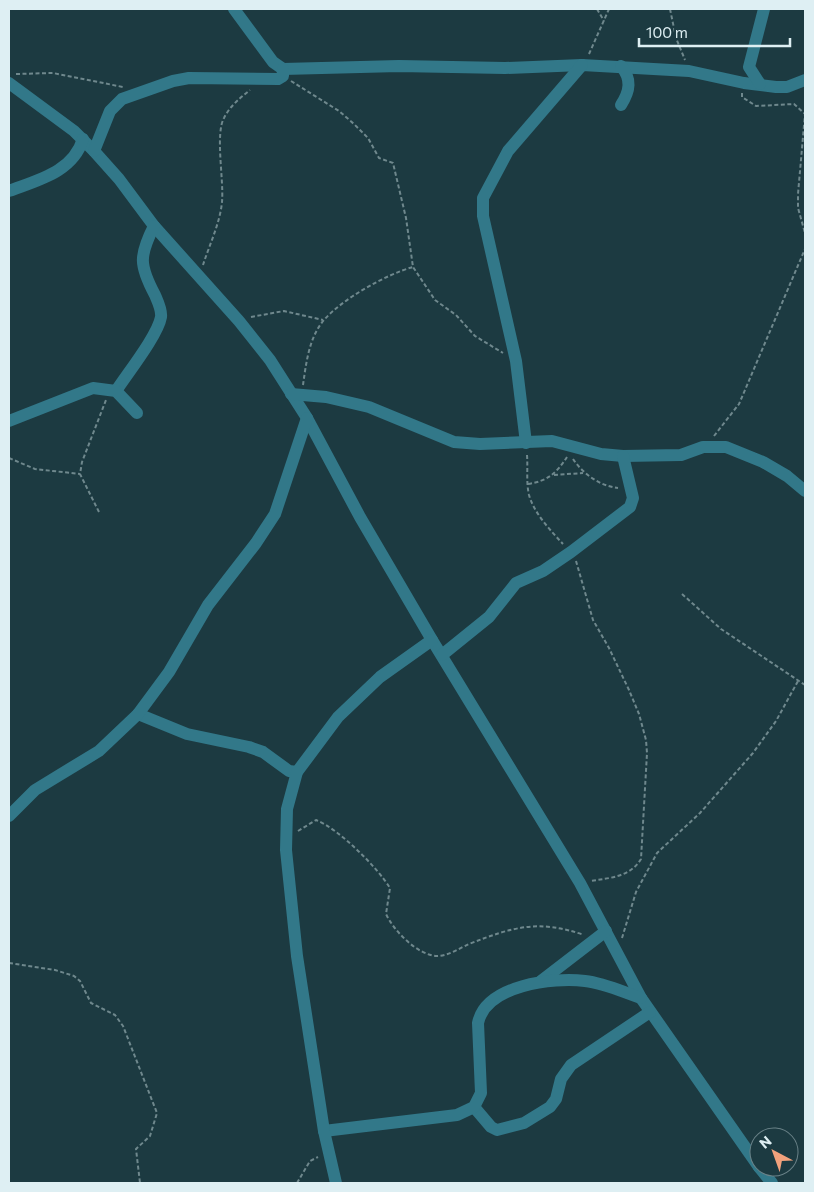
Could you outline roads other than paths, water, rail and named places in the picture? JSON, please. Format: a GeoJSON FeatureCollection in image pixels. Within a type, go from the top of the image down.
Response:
{"type":"FeatureCollection","features":[{"type":"Feature","properties":{"kind":"street"},"geometry":{"type":"LineString","coordinates":[[234,9],[283,73]]}},
{"type":"Feature","properties":{"kind":"street"},"geometry":{"type":"LineString","coordinates":[[760,84],[749,67],[764,9]]}},
{"type":"Feature","properties":{"kind":"street"},"geometry":{"type":"LineString","coordinates":[[526,443],[516,360],[483,216],[483,198],[508,151],[582,65]]}},
{"type":"Feature","properties":{"kind":"street"},"geometry":{"type":"LineString","coordinates":[[94,151],[110,111],[122,99],[173,81],[189,78],[261,80],[278,79],[283,73],[399,66],[505,68],[582,65],[689,71],[744,83],[787,87],[805,80]]}},
{"type":"Feature","properties":{"kind":"street"},"geometry":{"type":"LineString","coordinates":[[620,66],[625,71],[629,86],[628,94],[620,104]]}},
{"type":"Feature","properties":{"kind":"street"},"geometry":{"type":"LineString","coordinates":[[9,83],[83,139],[119,179],[154,226],[239,322],[296,394],[360,517],[432,640],[580,883],[641,998],[749,1153]]}},
{"type":"Feature","properties":{"kind":"street"},"geometry":{"type":"LineString","coordinates":[[9,191],[43,178],[67,166],[80,150],[83,139]]}},
{"type":"Feature","properties":{"kind":"street"},"geometry":{"type":"LineString","coordinates":[[113,390],[157,329],[161,317],[159,305],[147,280],[142,258],[143,249],[154,226]]}},
{"type":"Feature","properties":{"kind":"street"},"geometry":{"type":"LineString","coordinates":[[9,421],[92,388],[113,390],[137,413]]}},
{"type":"Feature","properties":{"kind":"street"},"geometry":{"type":"LineString","coordinates":[[296,394],[326,397],[369,407],[454,442],[480,444],[552,441],[601,454],[623,456],[681,455],[703,447],[726,447],[762,462],[787,476],[805,491]]}},
{"type":"Feature","properties":{"kind":"street"},"geometry":{"type":"LineString","coordinates":[[9,816],[36,790],[99,751],[138,714],[169,672],[208,605],[256,543],[275,514],[307,418]]}},
{"type":"Feature","properties":{"kind":"street"},"geometry":{"type":"LineString","coordinates":[[442,655],[489,617],[516,583],[543,571],[630,507],[633,498],[632,488],[623,456]]}},
{"type":"Feature","properties":{"kind":"street"},"geometry":{"type":"LineString","coordinates":[[336,1183],[324,1131],[297,956],[286,840],[287,809],[297,772],[338,717],[380,676],[432,640]]}},
{"type":"Feature","properties":{"kind":"street"},"geometry":{"type":"LineString","coordinates":[[138,714],[187,734],[249,747],[263,752],[289,771],[297,772]]}},
{"type":"Feature","properties":{"kind":"street"},"geometry":{"type":"LineString","coordinates":[[542,981],[606,930]]}},
{"type":"Feature","properties":{"kind":"street"},"geometry":{"type":"LineString","coordinates":[[324,1131],[457,1114],[474,1107],[482,1093],[478,1023],[480,1014],[485,1006],[498,996],[542,981],[566,979],[587,981],[641,998]]}},
{"type":"Feature","properties":{"kind":"street"},"geometry":{"type":"LineString","coordinates":[[474,1107],[491,1128],[497,1130],[516,1126],[540,1114],[550,1107],[556,1099],[561,1080],[571,1065],[650,1012]]}}]}
